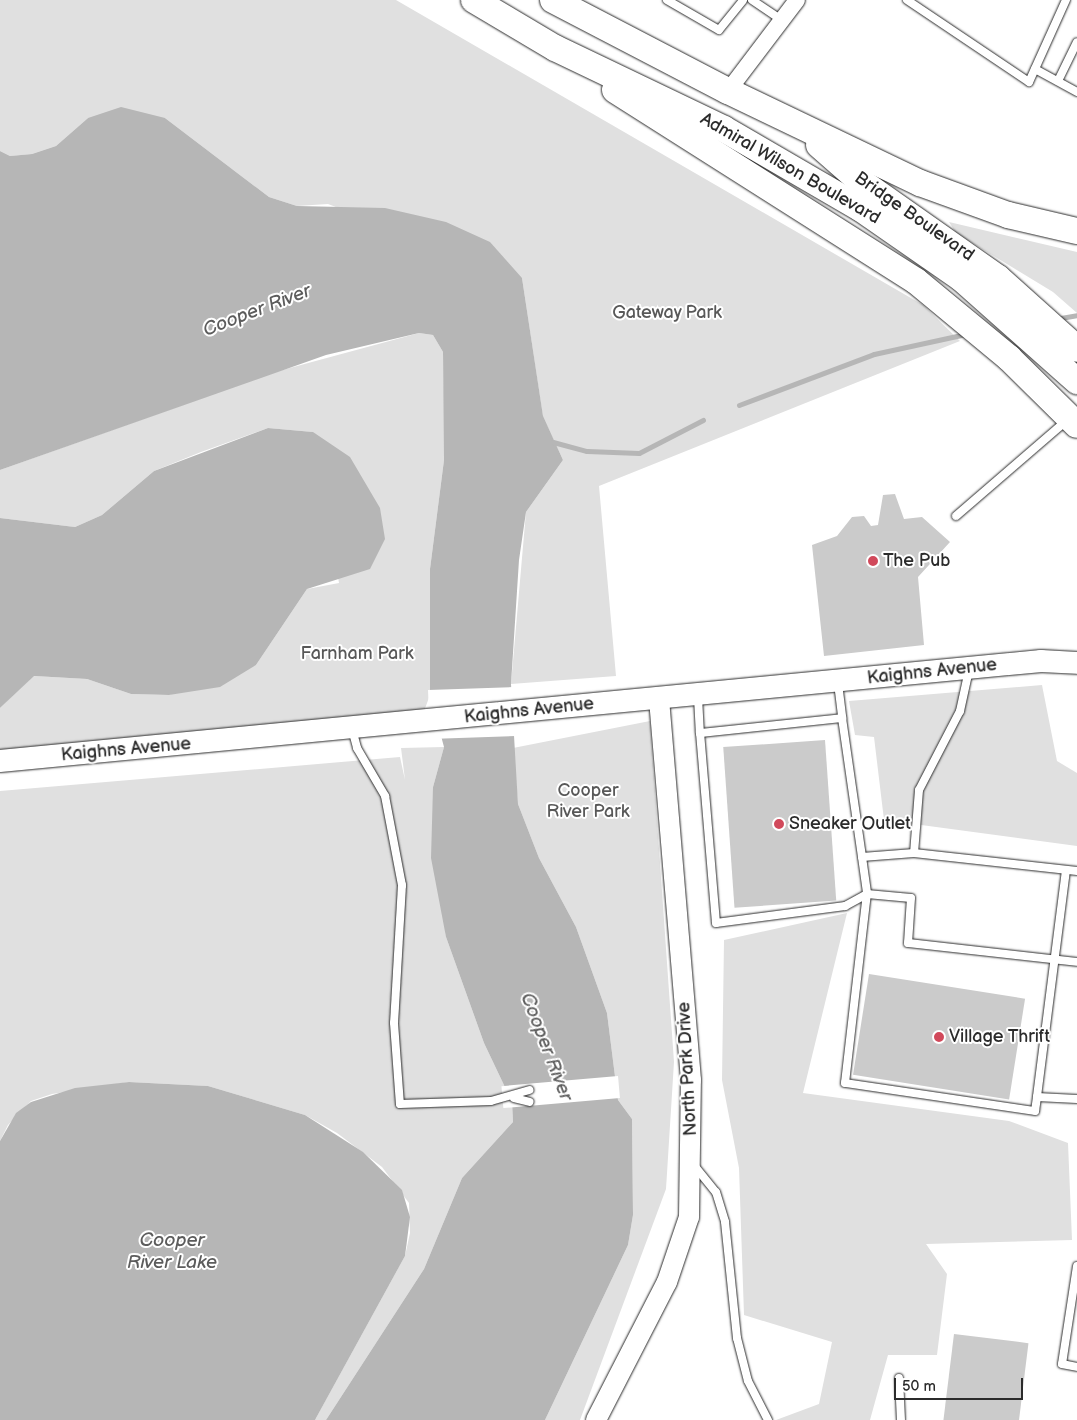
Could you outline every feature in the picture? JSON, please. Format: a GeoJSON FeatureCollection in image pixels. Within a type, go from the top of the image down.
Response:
{"type":"FeatureCollection","features":[{"type":"Feature","properties":{"kind":"highway","name":"Admiral Wilson Boulevard"},"geometry":{"type":"LineString","coordinates":[[474,0],[555,48],[690,111],[826,187],[924,251],[998,309],[1077,381]]}},
{"type":"Feature","properties":{"kind":"highway","name":"Admiral Wilson Boulevard"},"geometry":{"type":"LineString","coordinates":[[554,0],[796,125],[948,195],[1077,231]]}},
{"type":"Feature","properties":{"kind":"highway"},"geometry":{"type":"LineString","coordinates":[[555,48],[677,133],[878,255],[960,315],[1010,358],[1074,421]]}},
{"type":"Feature","properties":{"kind":"highway","name":"Bridge Boulevard"},"geometry":{"type":"LineString","coordinates":[[796,125],[859,180],[935,230],[1030,304],[1077,348]]}},
{"type":"Feature","properties":{"kind":"main road","name":"Kaighns Avenue"},"geometry":{"type":"LineString","coordinates":[[0,761],[1070,658]]}},
{"type":"Feature","properties":{"kind":"street"},"geometry":{"type":"LineString","coordinates":[[728,91],[797,0]]}},
{"type":"Feature","properties":{"kind":"street","name":"North Park Drive"},"geometry":{"type":"LineString","coordinates":[[596,1420],[667,1282],[689,1216],[692,1163],[691,1080],[659,698]]}},
{"type":"Feature","properties":{"kind":"lane"},"geometry":{"type":"LineString","coordinates":[[667,0],[719,30],[743,0]]}},
{"type":"Feature","properties":{"kind":"lane"},"geometry":{"type":"LineString","coordinates":[[752,0],[782,20]]}},
{"type":"Feature","properties":{"kind":"lane"},"geometry":{"type":"LineString","coordinates":[[908,0],[1029,82],[1066,0]]}},
{"type":"Feature","properties":{"kind":"lane"},"geometry":{"type":"LineString","coordinates":[[1058,81],[1077,42]]}},
{"type":"Feature","properties":{"kind":"lane"},"geometry":{"type":"LineString","coordinates":[[1035,69],[1077,92]]}},
{"type":"Feature","properties":{"kind":"lane"},"geometry":{"type":"LineString","coordinates":[[956,516],[1074,421]]}},
{"type":"Feature","properties":{"kind":"lane"},"geometry":{"type":"LineString","coordinates":[[914,853],[919,790],[960,711],[970,668]]}},
{"type":"Feature","properties":{"kind":"lane"},"geometry":{"type":"LineString","coordinates":[[838,681],[867,894],[845,1083],[1035,1111],[1052,959],[1066,870]]}},
{"type":"Feature","properties":{"kind":"lane"},"geometry":{"type":"LineString","coordinates":[[698,695],[716,923],[845,906],[867,894],[911,898],[908,943],[1077,962]]}},
{"type":"Feature","properties":{"kind":"lane"},"geometry":{"type":"LineString","coordinates":[[700,733],[842,718]]}},
{"type":"Feature","properties":{"kind":"lane"},"geometry":{"type":"LineString","coordinates":[[352,728],[357,748],[385,796],[402,885],[394,1023],[400,1104],[514,1098],[530,1102]]}},
{"type":"Feature","properties":{"kind":"lane"},"geometry":{"type":"LineString","coordinates":[[862,857],[914,853],[1077,871]]}},
{"type":"Feature","properties":{"kind":"lane"},"geometry":{"type":"LineString","coordinates":[[514,1098],[529,1090]]}},
{"type":"Feature","properties":{"kind":"lane"},"geometry":{"type":"LineString","coordinates":[[1037,1097],[1077,1099]]}},
{"type":"Feature","properties":{"kind":"lane"},"geometry":{"type":"LineString","coordinates":[[692,1163],[716,1192],[724,1222],[737,1338],[748,1380],[768,1420]]}},
{"type":"Feature","properties":{"kind":"lane"},"geometry":{"type":"LineString","coordinates":[[1077,1266],[1062,1364],[1077,1367]]}},
{"type":"Feature","properties":{"kind":"lane"},"geometry":{"type":"LineString","coordinates":[[900,1378],[901,1420]]}},
{"type":"Feature","properties":{"kind":"green space","name":"Gateway Park"},"geometry":{"type":"Polygon","coordinates":[[[0,0],[396,0],[923,305],[960,341],[599,486],[616,676],[511,684],[526,512],[563,460],[543,417],[522,278],[328,204],[297,206],[269,197],[165,118],[88,118],[56,146],[32,154],[10,156],[0,151],[0,0]]]}},
{"type":"Feature","properties":{"kind":"green space"},"geometry":{"type":"Polygon","coordinates":[[[949,222],[1077,252],[1077,313],[1053,292],[956,233],[949,222]]]}},
{"type":"Feature","properties":{"kind":"green space","name":"Farnham Park"},"geometry":{"type":"Polygon","coordinates":[[[419,333],[433,335],[443,352],[444,395],[444,460],[430,569],[430,695],[420,722],[0,761],[0,708],[33,676],[87,679],[131,694],[169,695],[256,665],[307,589],[339,583],[313,432],[268,428],[201,452],[154,471],[102,515],[75,527],[0,518],[0,470],[275,372],[419,333]]]}},
{"type":"Feature","properties":{"kind":"green space"},"geometry":{"type":"Polygon","coordinates":[[[1042,685],[1057,761],[1077,773],[1077,846],[884,820],[874,737],[855,735],[849,701],[1042,685]]]}},
{"type":"Feature","properties":{"kind":"green space","name":"Cooper River Park"},"geometry":{"type":"Polygon","coordinates":[[[650,721],[674,1062],[666,1189],[580,1420],[545,1420],[628,1245],[633,1215],[632,1119],[618,1100],[607,1013],[576,927],[539,858],[518,804],[513,748],[650,721]]]}},
{"type":"Feature","properties":{"kind":"green space"},"geometry":{"type":"Polygon","coordinates":[[[444,747],[433,787],[446,937],[484,1043],[512,1102],[513,1122],[462,1178],[424,1269],[326,1420],[315,1420],[405,1256],[410,1233],[409,1203],[382,1167],[337,1133],[305,1115],[208,1086],[129,1082],[52,1094],[31,1101],[8,1125],[0,1141],[0,791],[400,757],[405,780],[401,748],[444,747]]]}},
{"type":"Feature","properties":{"kind":"green space"},"geometry":{"type":"Polygon","coordinates":[[[847,913],[803,1093],[1009,1121],[1068,1143],[1072,1240],[926,1244],[947,1274],[937,1355],[888,1355],[870,1420],[776,1420],[819,1404],[832,1342],[744,1315],[739,1168],[722,1080],[724,940],[847,913]]]}},
{"type":"Feature","properties":{"kind":"water","name":"Cooper River"},"geometry":{"type":"Polygon","coordinates":[[[121,107],[165,118],[269,197],[297,206],[385,208],[446,222],[490,242],[522,278],[543,416],[563,460],[526,512],[519,560],[511,684],[518,804],[539,858],[576,927],[607,1013],[618,1100],[632,1119],[633,1215],[628,1245],[545,1420],[326,1420],[424,1269],[462,1178],[513,1122],[512,1102],[484,1043],[446,937],[431,858],[433,787],[444,747],[430,695],[430,569],[444,460],[443,352],[433,335],[419,333],[326,355],[0,470],[0,151],[10,156],[32,154],[56,146],[88,118],[121,107]]]}},
{"type":"Feature","properties":{"kind":"water"},"geometry":{"type":"Polygon","coordinates":[[[268,428],[313,432],[350,457],[380,508],[385,539],[370,569],[307,589],[256,665],[220,687],[169,695],[131,694],[87,679],[34,676],[0,708],[0,518],[75,527],[102,515],[154,471],[268,428]]]}},
{"type":"Feature","properties":{"kind":"water","name":"Cooper River Lake"},"geometry":{"type":"Polygon","coordinates":[[[129,1082],[208,1086],[305,1115],[363,1152],[402,1190],[410,1217],[405,1256],[315,1420],[0,1420],[0,1141],[16,1113],[31,1102],[75,1088],[129,1082]]]}},
{"type":"Feature","properties":{"kind":"pier"},"geometry":{"type":"Polygon","coordinates":[[[514,687],[516,736],[430,739],[428,690],[514,687]]]}},
{"type":"Feature","properties":{"kind":"pier"},"geometry":{"type":"Polygon","coordinates":[[[618,1076],[620,1098],[503,1108],[501,1086],[618,1076]]]}},
{"type":"Feature","properties":{"kind":"building","name":"The Pub"},"geometry":{"type":"Polygon","coordinates":[[[895,494],[904,519],[922,517],[950,542],[918,577],[924,645],[824,656],[812,545],[837,536],[852,517],[864,516],[871,526],[878,525],[883,495],[895,494]]]}},
{"type":"Feature","properties":{"kind":"building","name":"Sneaker Outlet"},"geometry":{"type":"Polygon","coordinates":[[[825,740],[836,901],[734,908],[723,747],[825,740]]]}},
{"type":"Feature","properties":{"kind":"building","name":"Village Thrift"},"geometry":{"type":"Polygon","coordinates":[[[869,974],[1025,999],[1009,1099],[853,1075],[869,974]]]}},
{"type":"Feature","properties":{"kind":"building"},"geometry":{"type":"Polygon","coordinates":[[[954,1334],[1028,1343],[1019,1420],[943,1420],[954,1334]]]}},
{"type":"Feature","properties":{"kind":"waterway"},"geometry":{"type":"LineString","coordinates":[[1055,319],[1077,315]]}},
{"type":"Feature","properties":{"kind":"waterway"},"geometry":{"type":"LineString","coordinates":[[739,405],[874,354],[966,334]]}},
{"type":"Feature","properties":{"kind":"waterway"},"geometry":{"type":"LineString","coordinates":[[553,442],[587,451],[639,453],[703,420]]}},
{"type":"Feature","properties":{"kind":"place","name":"The Pub"},"geometry":{"type":"Point","coordinates":[873,561]}},
{"type":"Feature","properties":{"kind":"place","name":"Sneaker Outlet"},"geometry":{"type":"Point","coordinates":[779,824]}},
{"type":"Feature","properties":{"kind":"place","name":"Village Thrift"},"geometry":{"type":"Point","coordinates":[939,1037]}}]}
